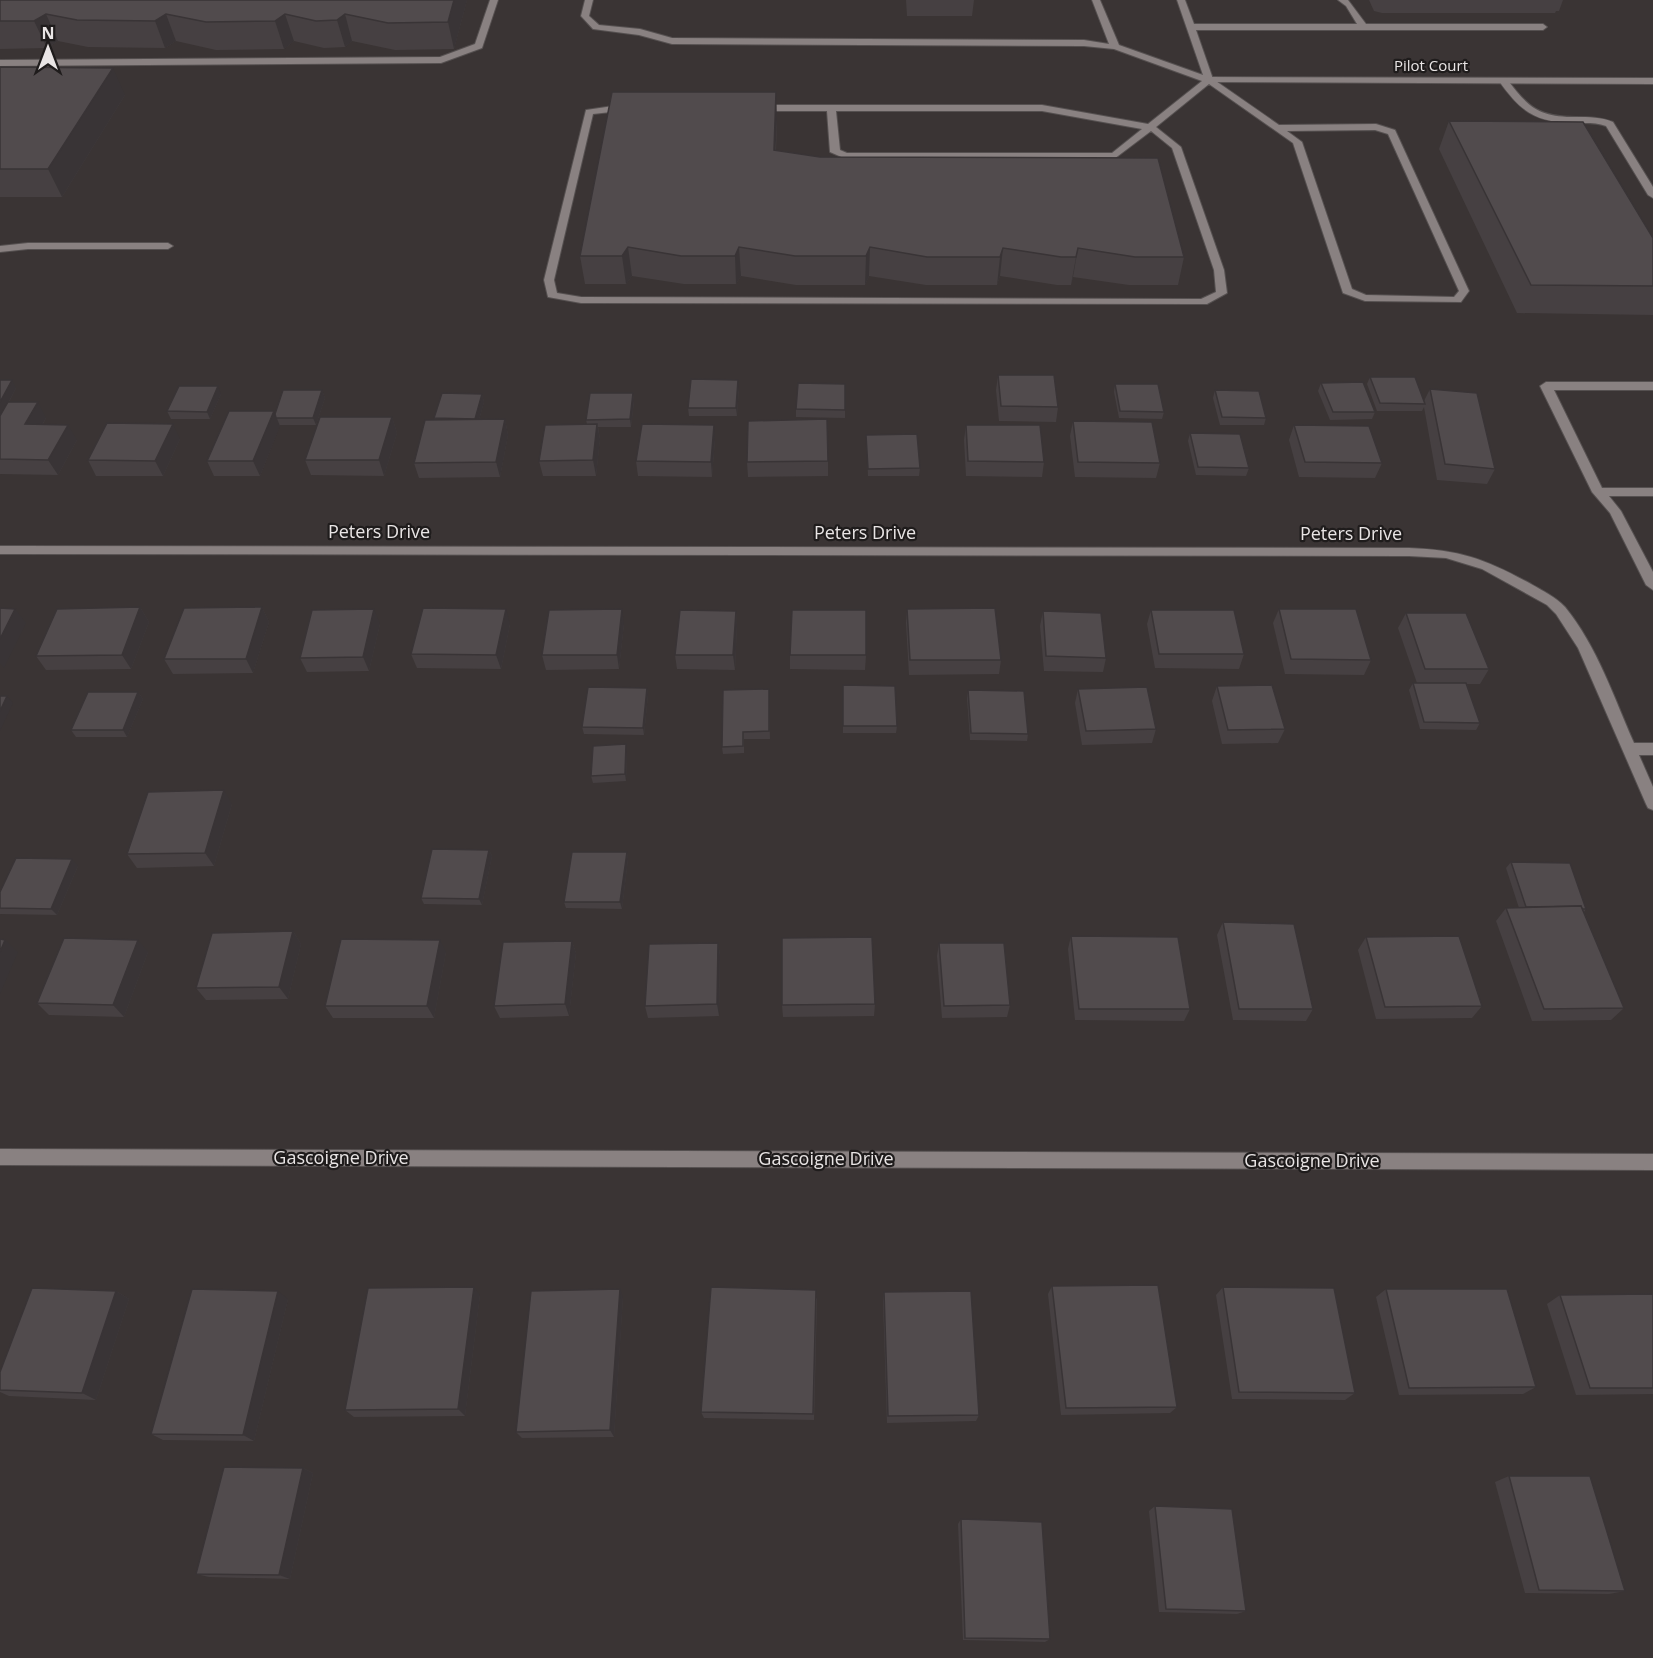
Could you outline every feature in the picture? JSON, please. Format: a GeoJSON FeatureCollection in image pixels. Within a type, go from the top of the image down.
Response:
{"type":"FeatureCollection","features":[{"type":"Feature","properties":{"kind":"street"},"geometry":{"type":"LineString","coordinates":[[0,63],[441,60],[479,46],[494,0]]}},
{"type":"Feature","properties":{"kind":"street"},"geometry":{"type":"LineString","coordinates":[[589,0],[585,16],[596,27],[639,32],[672,40],[1084,43],[1115,47],[1209,80],[1297,142],[1347,291],[1365,298],[1457,300],[1464,291],[1392,132],[1376,127],[1280,128]]}},
{"type":"Feature","properties":{"kind":"street"},"geometry":{"type":"LineString","coordinates":[[1096,0],[1115,47]]}},
{"type":"Feature","properties":{"kind":"street"},"geometry":{"type":"LineString","coordinates":[[1181,0],[1209,80]]}},
{"type":"Feature","properties":{"kind":"street"},"geometry":{"type":"LineString","coordinates":[[1342,0],[1349,4],[1363,27]]}},
{"type":"Feature","properties":{"kind":"street"},"geometry":{"type":"LineString","coordinates":[[1191,27],[1544,27]]}},
{"type":"Feature","properties":{"kind":"street"},"geometry":{"type":"LineString","coordinates":[[831,108],[834,152],[846,156],[1114,156],[1152,128],[1209,80]]}},
{"type":"Feature","properties":{"kind":"street","name":"Pilot Court"},"geometry":{"type":"LineString","coordinates":[[1209,80],[1653,81]]}},
{"type":"Feature","properties":{"kind":"street"},"geometry":{"type":"LineString","coordinates":[[1504,81],[1520,103],[1534,115],[1560,120],[1601,120],[1610,124],[1653,195]]}},
{"type":"Feature","properties":{"kind":"street"},"geometry":{"type":"LineString","coordinates":[[620,108],[1042,108],[1152,128],[1176,147],[1219,270],[1222,293],[1203,302],[581,300],[552,295],[549,280],[590,112],[620,108]]}},
{"type":"Feature","properties":{"kind":"street"},"geometry":{"type":"LineString","coordinates":[[0,249],[28,246],[168,246]]}},
{"type":"Feature","properties":{"kind":"street"},"geometry":{"type":"LineString","coordinates":[[1653,386],[1546,386],[1598,492],[1615,511],[1653,585]]}},
{"type":"Feature","properties":{"kind":"street"},"geometry":{"type":"LineString","coordinates":[[1598,492],[1653,492]]}},
{"type":"Feature","properties":{"kind":"street","name":"Peters Drive"},"geometry":{"type":"LineString","coordinates":[[0,550],[1446,554],[1504,573],[1552,602],[1561,611],[1584,648],[1629,749]]}},
{"type":"Feature","properties":{"kind":"street"},"geometry":{"type":"LineString","coordinates":[[1653,749],[1629,749],[1653,804]]}},
{"type":"Feature","properties":{"kind":"street","name":"Gascoigne Drive"},"geometry":{"type":"LineString","coordinates":[[0,1157],[1653,1162]]}},
{"type":"Feature","properties":{"kind":"building"},"geometry":{"type":"Polygon","coordinates":[[[0,0],[454,0],[448,22],[388,23],[345,14],[337,20],[316,21],[285,14],[275,21],[206,22],[166,14],[155,21],[77,20],[46,14],[34,21],[0,21],[0,0]]]}},
{"type":"Feature","properties":{"kind":"building"},"geometry":{"type":"Polygon","coordinates":[[[0,67],[113,68],[48,169],[0,169],[0,67]]]}},
{"type":"Feature","properties":{"kind":"building"},"geometry":{"type":"Polygon","coordinates":[[[612,92],[776,92],[774,150],[820,157],[1158,158],[1184,257],[1135,257],[1078,248],[1076,257],[1061,257],[1003,248],[1000,257],[927,257],[870,247],[866,256],[795,256],[739,247],[735,256],[681,256],[628,247],[622,256],[580,256],[612,92]]]}},
{"type":"Feature","properties":{"kind":"building"},"geometry":{"type":"Polygon","coordinates":[[[1449,121],[1583,122],[1653,238],[1653,286],[1531,285],[1449,121]]]}},
{"type":"Feature","properties":{"kind":"building"},"geometry":{"type":"Polygon","coordinates":[[[998,375],[1054,375],[1058,407],[1001,406],[998,375]]]}},
{"type":"Feature","properties":{"kind":"building"},"geometry":{"type":"Polygon","coordinates":[[[1370,377],[1415,377],[1425,404],[1380,403],[1370,377]]]}},
{"type":"Feature","properties":{"kind":"building"},"geometry":{"type":"Polygon","coordinates":[[[691,379],[738,380],[736,408],[688,408],[691,379]]]}},
{"type":"Feature","properties":{"kind":"building"},"geometry":{"type":"Polygon","coordinates":[[[0,380],[12,380],[0,402],[0,380]]]}},
{"type":"Feature","properties":{"kind":"building"},"geometry":{"type":"Polygon","coordinates":[[[1363,382],[1375,412],[1333,412],[1321,383],[1363,382]]]}},
{"type":"Feature","properties":{"kind":"building"},"geometry":{"type":"Polygon","coordinates":[[[798,383],[845,384],[845,410],[796,409],[798,383]]]}},
{"type":"Feature","properties":{"kind":"building"},"geometry":{"type":"Polygon","coordinates":[[[1115,384],[1158,384],[1164,412],[1120,411],[1115,384]]]}},
{"type":"Feature","properties":{"kind":"building"},"geometry":{"type":"Polygon","coordinates":[[[179,386],[218,386],[207,412],[167,411],[179,386]]]}},
{"type":"Feature","properties":{"kind":"building"},"geometry":{"type":"Polygon","coordinates":[[[1430,389],[1477,393],[1495,469],[1445,464],[1430,389]]]}},
{"type":"Feature","properties":{"kind":"building"},"geometry":{"type":"Polygon","coordinates":[[[283,390],[322,390],[313,418],[276,418],[275,414],[283,390]]]}},
{"type":"Feature","properties":{"kind":"building"},"geometry":{"type":"Polygon","coordinates":[[[1215,390],[1259,391],[1266,418],[1222,417],[1215,390]]]}},
{"type":"Feature","properties":{"kind":"building"},"geometry":{"type":"Polygon","coordinates":[[[442,393],[482,394],[475,419],[434,418],[442,393]]]}},
{"type":"Feature","properties":{"kind":"building"},"geometry":{"type":"Polygon","coordinates":[[[590,393],[633,393],[630,419],[586,420],[590,393]]]}},
{"type":"Feature","properties":{"kind":"building"},"geometry":{"type":"Polygon","coordinates":[[[8,402],[38,402],[25,424],[68,425],[48,460],[0,459],[0,416],[8,402]]]}},
{"type":"Feature","properties":{"kind":"building"},"geometry":{"type":"Polygon","coordinates":[[[229,411],[274,411],[253,461],[207,461],[229,411]]]}},
{"type":"Feature","properties":{"kind":"building"},"geometry":{"type":"Polygon","coordinates":[[[320,417],[392,417],[379,460],[305,460],[320,417]]]}},
{"type":"Feature","properties":{"kind":"building"},"geometry":{"type":"Polygon","coordinates":[[[505,419],[496,462],[414,463],[425,420],[505,419]]]}},
{"type":"Feature","properties":{"kind":"building"},"geometry":{"type":"Polygon","coordinates":[[[827,419],[828,461],[747,462],[748,421],[827,419]]]}},
{"type":"Feature","properties":{"kind":"building"},"geometry":{"type":"Polygon","coordinates":[[[1073,421],[1152,422],[1160,463],[1078,462],[1073,421]]]}},
{"type":"Feature","properties":{"kind":"building"},"geometry":{"type":"Polygon","coordinates":[[[107,423],[173,424],[155,461],[88,460],[107,423]]]}},
{"type":"Feature","properties":{"kind":"building"},"geometry":{"type":"Polygon","coordinates":[[[597,424],[593,460],[539,461],[545,425],[597,424]]]}},
{"type":"Feature","properties":{"kind":"building"},"geometry":{"type":"Polygon","coordinates":[[[642,424],[714,425],[711,462],[636,461],[642,424]]]}},
{"type":"Feature","properties":{"kind":"building"},"geometry":{"type":"Polygon","coordinates":[[[966,425],[1040,425],[1044,462],[968,461],[966,425]]]}},
{"type":"Feature","properties":{"kind":"building"},"geometry":{"type":"Polygon","coordinates":[[[1294,425],[1369,426],[1382,463],[1305,462],[1294,425]]]}},
{"type":"Feature","properties":{"kind":"building"},"geometry":{"type":"Polygon","coordinates":[[[1190,433],[1240,434],[1249,468],[1198,467],[1190,433]]]}},
{"type":"Feature","properties":{"kind":"building"},"geometry":{"type":"Polygon","coordinates":[[[917,434],[920,468],[868,469],[866,435],[917,434]]]}},
{"type":"Feature","properties":{"kind":"building"},"geometry":{"type":"Polygon","coordinates":[[[140,607],[122,655],[36,656],[57,609],[140,607]]]}},
{"type":"Feature","properties":{"kind":"building"},"geometry":{"type":"Polygon","coordinates":[[[262,607],[246,659],[164,659],[184,608],[262,607]]]}},
{"type":"Feature","properties":{"kind":"building"},"geometry":{"type":"Polygon","coordinates":[[[0,608],[15,609],[0,639],[0,608]]]}},
{"type":"Feature","properties":{"kind":"building"},"geometry":{"type":"Polygon","coordinates":[[[423,608],[506,609],[496,655],[411,654],[423,608]]]}},
{"type":"Feature","properties":{"kind":"building"},"geometry":{"type":"Polygon","coordinates":[[[995,608],[1001,660],[910,660],[907,609],[995,608]]]}},
{"type":"Feature","properties":{"kind":"building"},"geometry":{"type":"Polygon","coordinates":[[[374,609],[363,657],[300,658],[312,610],[374,609]]]}},
{"type":"Feature","properties":{"kind":"building"},"geometry":{"type":"Polygon","coordinates":[[[622,609],[617,655],[542,655],[549,610],[622,609]]]}},
{"type":"Feature","properties":{"kind":"building"},"geometry":{"type":"Polygon","coordinates":[[[1279,609],[1356,609],[1371,660],[1291,659],[1279,609]]]}},
{"type":"Feature","properties":{"kind":"building"},"geometry":{"type":"Polygon","coordinates":[[[680,610],[736,611],[733,655],[675,655],[680,610]]]}},
{"type":"Feature","properties":{"kind":"building"},"geometry":{"type":"Polygon","coordinates":[[[792,610],[866,610],[866,655],[790,655],[792,610]]]}},
{"type":"Feature","properties":{"kind":"building"},"geometry":{"type":"Polygon","coordinates":[[[1151,610],[1234,610],[1244,654],[1159,654],[1151,610]]]}},
{"type":"Feature","properties":{"kind":"building"},"geometry":{"type":"Polygon","coordinates":[[[1043,611],[1101,613],[1106,658],[1046,656],[1043,611]]]}},
{"type":"Feature","properties":{"kind":"building"},"geometry":{"type":"Polygon","coordinates":[[[1406,613],[1466,613],[1489,669],[1425,669],[1406,613]]]}},
{"type":"Feature","properties":{"kind":"building"},"geometry":{"type":"Polygon","coordinates":[[[1413,683],[1466,683],[1480,723],[1424,722],[1413,683]]]}},
{"type":"Feature","properties":{"kind":"building"},"geometry":{"type":"Polygon","coordinates":[[[843,685],[895,686],[897,726],[843,726],[843,685]]]}},
{"type":"Feature","properties":{"kind":"building"},"geometry":{"type":"Polygon","coordinates":[[[1272,685],[1285,729],[1228,730],[1217,686],[1272,685]]]}},
{"type":"Feature","properties":{"kind":"building"},"geometry":{"type":"Polygon","coordinates":[[[588,687],[647,688],[643,728],[582,727],[588,687]]]}},
{"type":"Feature","properties":{"kind":"building"},"geometry":{"type":"Polygon","coordinates":[[[1147,687],[1156,729],[1086,731],[1078,689],[1147,687]]]}},
{"type":"Feature","properties":{"kind":"building"},"geometry":{"type":"Polygon","coordinates":[[[769,689],[769,731],[743,732],[743,746],[722,747],[723,690],[769,689]]]}},
{"type":"Feature","properties":{"kind":"building"},"geometry":{"type":"Polygon","coordinates":[[[968,690],[1024,691],[1028,734],[971,733],[968,690]]]}},
{"type":"Feature","properties":{"kind":"building"},"geometry":{"type":"Polygon","coordinates":[[[88,692],[138,692],[123,730],[71,730],[88,692]]]}},
{"type":"Feature","properties":{"kind":"building"},"geometry":{"type":"Polygon","coordinates":[[[0,696],[7,696],[0,711],[0,696]]]}},
{"type":"Feature","properties":{"kind":"building"},"geometry":{"type":"Polygon","coordinates":[[[626,744],[625,774],[591,776],[593,746],[626,744]]]}},
{"type":"Feature","properties":{"kind":"building"},"geometry":{"type":"Polygon","coordinates":[[[224,790],[205,853],[127,854],[148,792],[224,790]]]}},
{"type":"Feature","properties":{"kind":"building"},"geometry":{"type":"Polygon","coordinates":[[[432,849],[489,850],[479,899],[421,898],[432,849]]]}},
{"type":"Feature","properties":{"kind":"building"},"geometry":{"type":"Polygon","coordinates":[[[572,852],[627,852],[620,902],[564,902],[572,852]]]}},
{"type":"Feature","properties":{"kind":"building"},"geometry":{"type":"Polygon","coordinates":[[[16,858],[72,859],[51,909],[0,908],[0,892],[16,858]]]}},
{"type":"Feature","properties":{"kind":"building"},"geometry":{"type":"Polygon","coordinates":[[[1511,862],[1570,863],[1586,909],[1582,909],[1581,906],[1526,907],[1511,862]]]}},
{"type":"Feature","properties":{"kind":"building"},"geometry":{"type":"Polygon","coordinates":[[[1581,906],[1624,1008],[1544,1009],[1506,908],[1581,906]]]}},
{"type":"Feature","properties":{"kind":"building"},"geometry":{"type":"Polygon","coordinates":[[[1223,922],[1294,924],[1313,1009],[1239,1009],[1223,922]]]}},
{"type":"Feature","properties":{"kind":"building"},"geometry":{"type":"Polygon","coordinates":[[[293,931],[279,987],[196,988],[212,933],[293,931]]]}},
{"type":"Feature","properties":{"kind":"building"},"geometry":{"type":"Polygon","coordinates":[[[1071,936],[1178,937],[1190,1009],[1079,1009],[1071,936]]]}},
{"type":"Feature","properties":{"kind":"building"},"geometry":{"type":"Polygon","coordinates":[[[1459,936],[1482,1006],[1385,1007],[1366,937],[1459,936]]]}},
{"type":"Feature","properties":{"kind":"building"},"geometry":{"type":"Polygon","coordinates":[[[872,937],[875,1004],[782,1005],[782,938],[872,937]]]}},
{"type":"Feature","properties":{"kind":"building"},"geometry":{"type":"Polygon","coordinates":[[[64,938],[138,940],[113,1005],[37,1003],[64,938]]]}},
{"type":"Feature","properties":{"kind":"building"},"geometry":{"type":"Polygon","coordinates":[[[0,939],[5,940],[0,952],[0,939]]]}},
{"type":"Feature","properties":{"kind":"building"},"geometry":{"type":"Polygon","coordinates":[[[341,939],[440,940],[427,1006],[325,1006],[341,939]]]}},
{"type":"Feature","properties":{"kind":"building"},"geometry":{"type":"Polygon","coordinates":[[[572,941],[565,1004],[494,1006],[503,942],[572,941]]]}},
{"type":"Feature","properties":{"kind":"building"},"geometry":{"type":"Polygon","coordinates":[[[718,943],[717,1004],[645,1006],[649,944],[718,943]]]}},
{"type":"Feature","properties":{"kind":"building"},"geometry":{"type":"Polygon","coordinates":[[[939,943],[1004,943],[1010,1005],[944,1006],[939,943]]]}},
{"type":"Feature","properties":{"kind":"building"},"geometry":{"type":"Polygon","coordinates":[[[1158,1285],[1177,1407],[1066,1408],[1052,1286],[1158,1285]]]}},
{"type":"Feature","properties":{"kind":"building"},"geometry":{"type":"Polygon","coordinates":[[[474,1287],[458,1409],[345,1410],[368,1288],[474,1287]]]}},
{"type":"Feature","properties":{"kind":"building"},"geometry":{"type":"Polygon","coordinates":[[[711,1287],[816,1290],[813,1414],[701,1412],[711,1287]]]}},
{"type":"Feature","properties":{"kind":"building"},"geometry":{"type":"Polygon","coordinates":[[[1223,1287],[1334,1288],[1355,1393],[1239,1392],[1223,1287]]]}},
{"type":"Feature","properties":{"kind":"building"},"geometry":{"type":"Polygon","coordinates":[[[32,1288],[116,1291],[82,1393],[0,1390],[0,1372],[32,1288]]]}},
{"type":"Feature","properties":{"kind":"building"},"geometry":{"type":"Polygon","coordinates":[[[192,1289],[278,1291],[243,1435],[151,1434],[192,1289]]]}},
{"type":"Feature","properties":{"kind":"building"},"geometry":{"type":"Polygon","coordinates":[[[620,1289],[610,1430],[516,1432],[531,1291],[620,1289]]]}},
{"type":"Feature","properties":{"kind":"building"},"geometry":{"type":"Polygon","coordinates":[[[1386,1289],[1507,1289],[1536,1387],[1409,1388],[1386,1289]]]}},
{"type":"Feature","properties":{"kind":"building"},"geometry":{"type":"Polygon","coordinates":[[[971,1291],[979,1415],[888,1416],[884,1292],[971,1291]]]}},
{"type":"Feature","properties":{"kind":"building"},"geometry":{"type":"Polygon","coordinates":[[[1653,1294],[1653,1388],[1590,1388],[1560,1295],[1653,1294]]]}},
{"type":"Feature","properties":{"kind":"building"},"geometry":{"type":"Polygon","coordinates":[[[224,1467],[303,1468],[279,1575],[196,1574],[224,1467]]]}},
{"type":"Feature","properties":{"kind":"building"},"geometry":{"type":"Polygon","coordinates":[[[1509,1476],[1590,1476],[1625,1591],[1539,1590],[1509,1476]]]}},
{"type":"Feature","properties":{"kind":"building"},"geometry":{"type":"Polygon","coordinates":[[[1155,1506],[1232,1509],[1246,1611],[1166,1609],[1155,1506]]]}},
{"type":"Feature","properties":{"kind":"building"},"geometry":{"type":"Polygon","coordinates":[[[961,1519],[1042,1522],[1050,1639],[965,1638],[961,1519]]]}}]}
